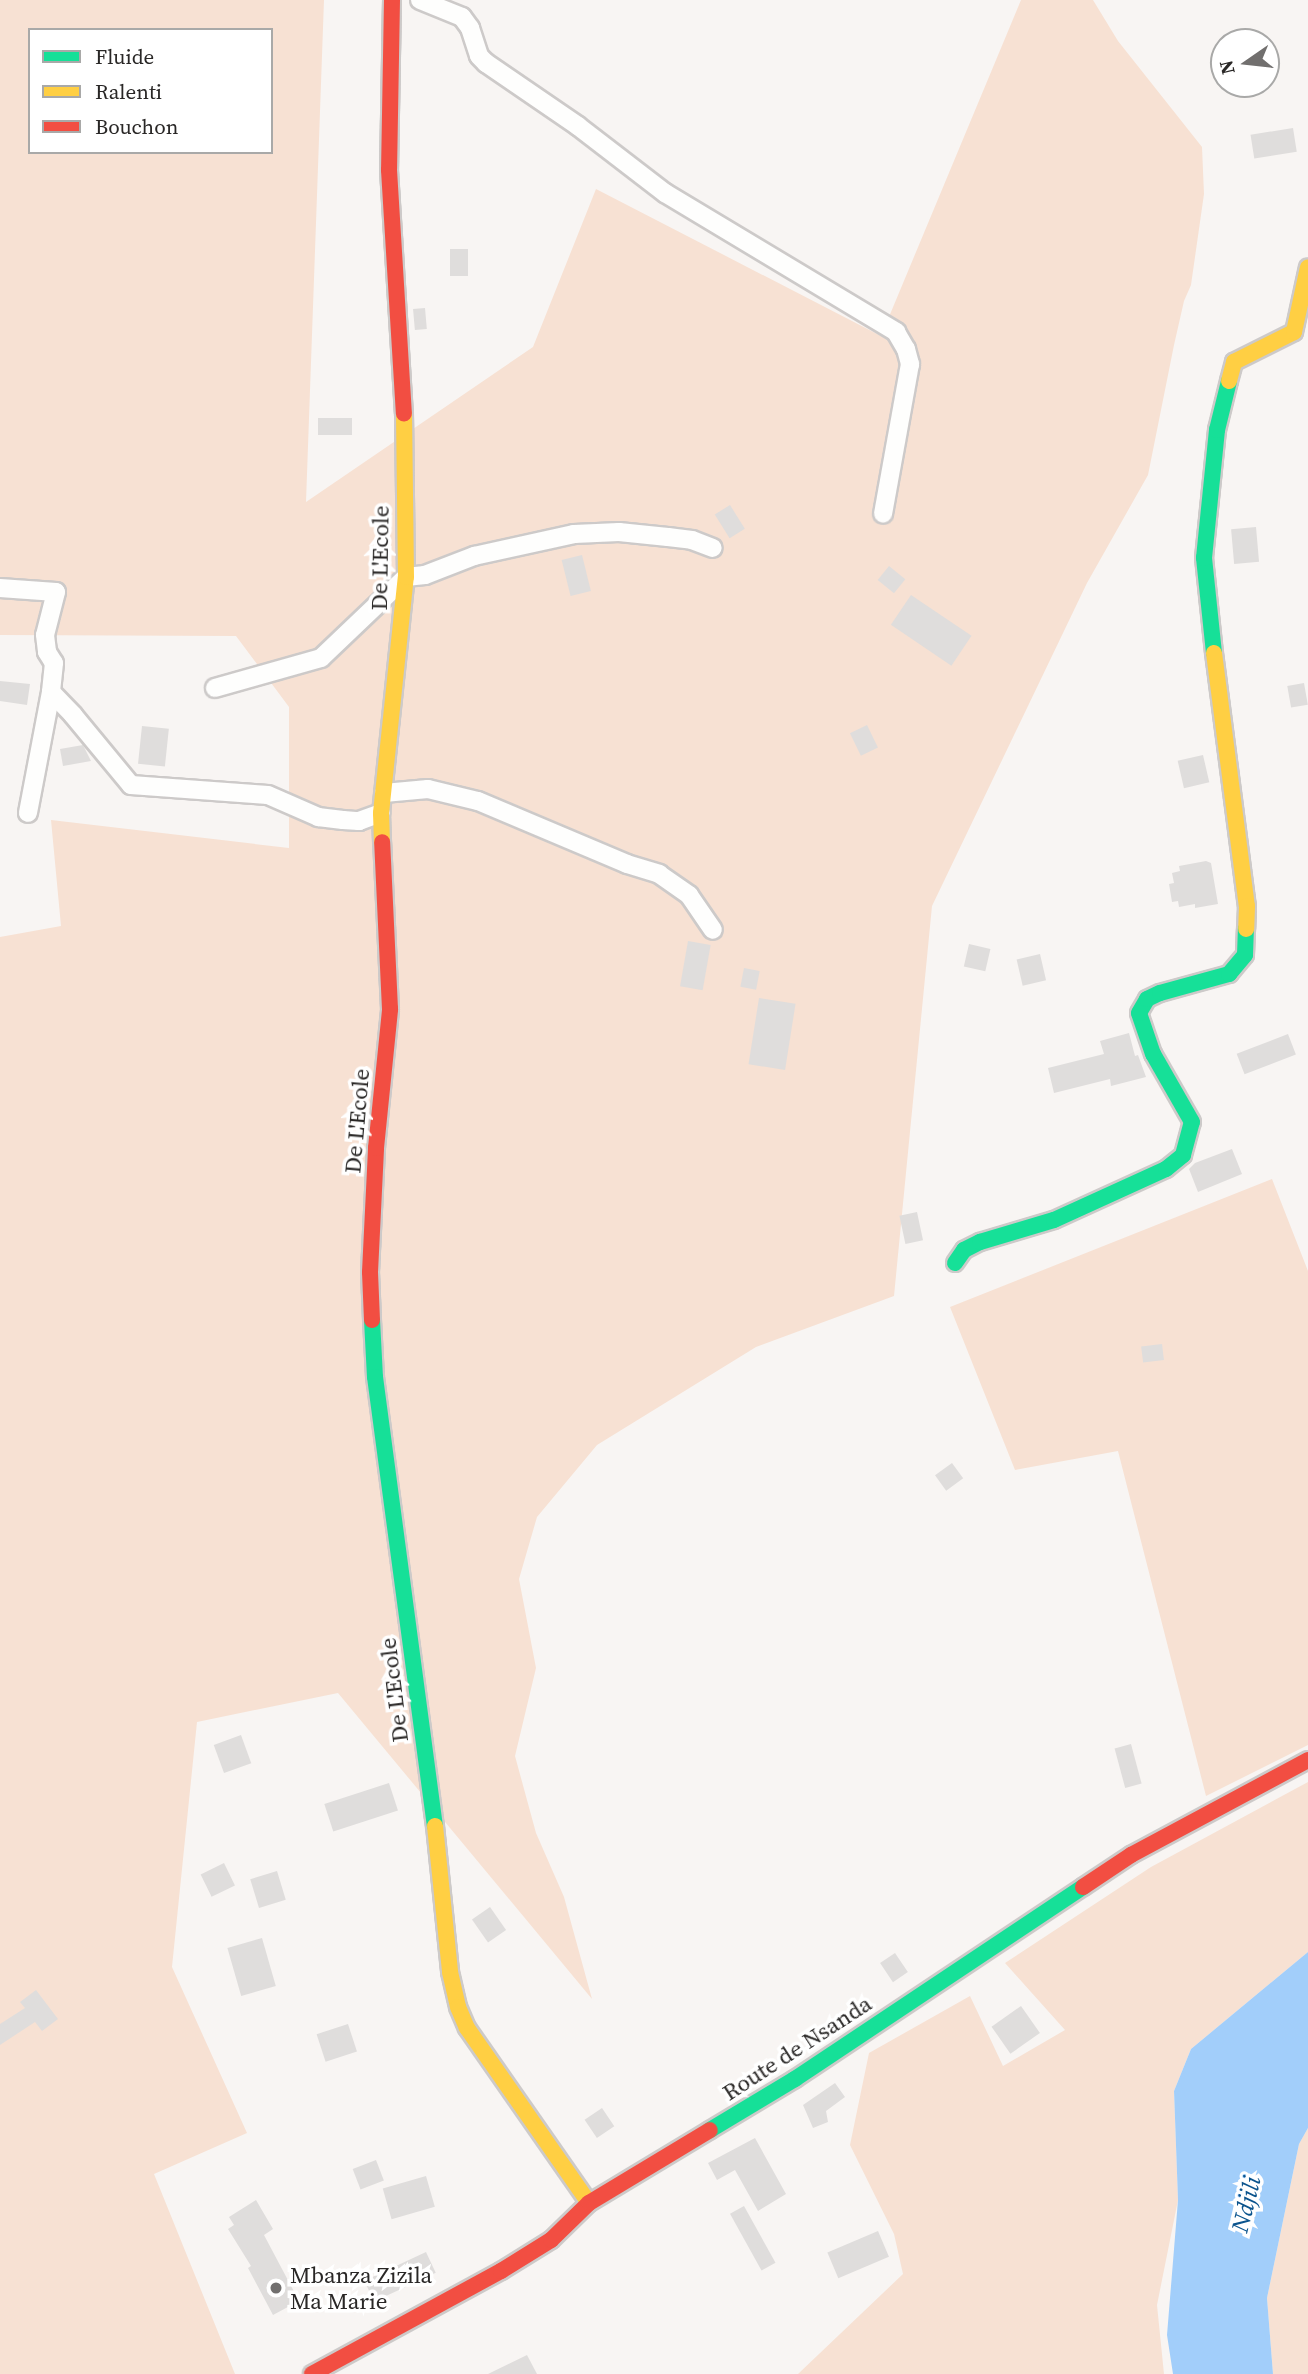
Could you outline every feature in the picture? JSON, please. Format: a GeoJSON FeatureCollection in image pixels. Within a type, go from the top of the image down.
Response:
{"type":"FeatureCollection","features":[{"type":"Feature","properties":{"kind":"street","name":"De L'Ecole"},"geometry":{"type":"LineString","coordinates":[[392,0],[389,170],[403,379],[406,577],[381,813],[390,1009],[376,1148],[370,1272],[376,1377],[444,1891],[450,1972],[458,2007],[467,2028],[589,2203]]}},
{"type":"Feature","properties":{"kind":"street"},"geometry":{"type":"LineString","coordinates":[[420,0],[462,17],[468,22],[479,56],[485,63],[578,126],[665,193],[896,332],[906,349],[910,364],[883,514]]}},
{"type":"Feature","properties":{"kind":"street"},"geometry":{"type":"LineString","coordinates":[[955,1263],[964,1250],[980,1242],[1054,1220],[1166,1169],[1183,1155],[1190,1138],[1192,1122],[1183,1102],[1153,1054],[1139,1013],[1147,999],[1160,993],[1229,974],[1245,955],[1247,906],[1224,743],[1204,558],[1217,430],[1234,362],[1261,351],[1294,332],[1308,267]]}},
{"type":"Feature","properties":{"kind":"street"},"geometry":{"type":"LineString","coordinates":[[215,688],[321,658],[406,577],[425,575],[474,556],[574,534],[619,532],[692,540],[713,548]]}},
{"type":"Feature","properties":{"kind":"street"},"geometry":{"type":"LineString","coordinates":[[0,588],[57,592],[45,635],[47,652],[54,663],[51,692],[28,813]]}},
{"type":"Feature","properties":{"kind":"street"},"geometry":{"type":"LineString","coordinates":[[51,692],[74,715],[131,785],[268,795],[318,817],[343,820],[359,821],[381,813]]}},
{"type":"Feature","properties":{"kind":"street"},"geometry":{"type":"LineString","coordinates":[[384,793],[428,789],[478,801],[627,864],[659,874],[690,895],[713,930]]}},
{"type":"Feature","properties":{"kind":"street","name":"Route de Nsanda"},"geometry":{"type":"LineString","coordinates":[[312,2374],[501,2271],[551,2239],[589,2203],[795,2079],[1131,1855],[1308,1760]]}},
{"type":"Feature","properties":{"kind":"shaded area"},"geometry":{"type":"Polygon","coordinates":[[[0,0],[324,0],[306,502],[533,347],[596,189],[881,336],[1021,0],[1093,0],[1118,41],[1202,147],[1204,194],[1191,285],[1184,301],[1174,345],[1148,475],[1087,583],[932,906],[894,1296],[756,1347],[597,1445],[537,1517],[519,1579],[536,1668],[515,1756],[536,1833],[564,1897],[592,1999],[338,1693],[197,1722],[172,1967],[247,2133],[154,2174],[235,2374],[0,2374],[0,937],[61,926],[51,820],[289,848],[289,707],[236,636],[0,635],[0,0]]]}},
{"type":"Feature","properties":{"kind":"shaded area"},"geometry":{"type":"Polygon","coordinates":[[[1272,1179],[1308,1271],[1308,1745],[1206,1796],[1118,1451],[1015,1470],[950,1307],[1272,1179]]]}},
{"type":"Feature","properties":{"kind":"shaded area"},"geometry":{"type":"Polygon","coordinates":[[[1308,1782],[1308,1952],[1191,2049],[1174,2091],[1178,2200],[1157,2305],[1164,2374],[798,2374],[903,2274],[894,2234],[850,2145],[869,2053],[970,1996],[1003,2066],[1065,2030],[1005,1963],[1151,1867],[1308,1782]]]}},
{"type":"Feature","properties":{"kind":"shaded area"},"geometry":{"type":"Polygon","coordinates":[[[1308,2128],[1308,2374],[1273,2374],[1267,2298],[1299,2144],[1308,2128]]]}},
{"type":"Feature","properties":{"kind":"water","name":"Ndjili"},"geometry":{"type":"Polygon","coordinates":[[[1308,1952],[1308,2128],[1299,2144],[1267,2298],[1273,2374],[1173,2374],[1167,2335],[1178,2200],[1174,2091],[1191,2049],[1308,1952]]]}},
{"type":"Feature","properties":{"kind":"building"},"geometry":{"type":"Polygon","coordinates":[[[1293,128],[1297,152],[1254,158],[1251,135],[1293,128]]]}},
{"type":"Feature","properties":{"kind":"building"},"geometry":{"type":"Polygon","coordinates":[[[450,249],[468,249],[468,276],[450,276],[450,249]]]}},
{"type":"Feature","properties":{"kind":"building"},"geometry":{"type":"Polygon","coordinates":[[[425,308],[427,329],[415,330],[413,309],[425,308]]]}},
{"type":"Feature","properties":{"kind":"building"},"geometry":{"type":"Polygon","coordinates":[[[318,418],[352,418],[352,435],[318,435],[318,418]]]}},
{"type":"Feature","properties":{"kind":"building"},"geometry":{"type":"Polygon","coordinates":[[[730,505],[745,529],[730,538],[715,515],[730,505]]]}},
{"type":"Feature","properties":{"kind":"building"},"geometry":{"type":"Polygon","coordinates":[[[1256,527],[1259,562],[1234,564],[1231,529],[1256,527]]]}},
{"type":"Feature","properties":{"kind":"building"},"geometry":{"type":"Polygon","coordinates":[[[582,555],[591,591],[571,596],[562,560],[582,555]]]}},
{"type":"Feature","properties":{"kind":"building"},"geometry":{"type":"Polygon","coordinates":[[[889,566],[905,579],[894,593],[878,580],[889,566]]]}},
{"type":"Feature","properties":{"kind":"building"},"geometry":{"type":"Polygon","coordinates":[[[911,595],[972,636],[951,666],[891,625],[911,595]]]}},
{"type":"Feature","properties":{"kind":"building"},"geometry":{"type":"Polygon","coordinates":[[[0,681],[30,684],[27,705],[0,701],[0,681]]]}},
{"type":"Feature","properties":{"kind":"building"},"geometry":{"type":"Polygon","coordinates":[[[1304,683],[1308,705],[1291,708],[1287,686],[1304,683]]]}},
{"type":"Feature","properties":{"kind":"building"},"geometry":{"type":"Polygon","coordinates":[[[867,725],[878,747],[861,756],[850,733],[867,725]]]}},
{"type":"Feature","properties":{"kind":"building"},"geometry":{"type":"Polygon","coordinates":[[[142,726],[169,729],[165,767],[138,764],[142,726]]]}},
{"type":"Feature","properties":{"kind":"building"},"geometry":{"type":"Polygon","coordinates":[[[83,745],[91,761],[63,766],[60,749],[83,745]]]}},
{"type":"Feature","properties":{"kind":"building"},"geometry":{"type":"Polygon","coordinates":[[[1203,755],[1209,782],[1184,788],[1178,761],[1203,755]]]}},
{"type":"Feature","properties":{"kind":"building"},"geometry":{"type":"Polygon","coordinates":[[[1206,861],[1211,863],[1218,904],[1195,908],[1195,904],[1179,907],[1178,901],[1172,902],[1169,884],[1174,883],[1172,873],[1180,871],[1179,866],[1206,861]]]}},
{"type":"Feature","properties":{"kind":"building"},"geometry":{"type":"Polygon","coordinates":[[[688,941],[711,945],[703,990],[680,986],[688,941]]]}},
{"type":"Feature","properties":{"kind":"building"},"geometry":{"type":"Polygon","coordinates":[[[969,944],[990,949],[985,971],[964,966],[969,944]]]}},
{"type":"Feature","properties":{"kind":"building"},"geometry":{"type":"Polygon","coordinates":[[[1040,954],[1046,980],[1023,986],[1017,959],[1040,954]]]}},
{"type":"Feature","properties":{"kind":"building"},"geometry":{"type":"Polygon","coordinates":[[[744,968],[760,971],[756,990],[740,987],[744,968]]]}},
{"type":"Feature","properties":{"kind":"building"},"geometry":{"type":"Polygon","coordinates":[[[759,998],[796,1004],[785,1070],[749,1064],[759,998]]]}},
{"type":"Feature","properties":{"kind":"building"},"geometry":{"type":"Polygon","coordinates":[[[1129,1033],[1135,1056],[1138,1055],[1146,1077],[1111,1086],[1110,1079],[1054,1093],[1048,1068],[1104,1054],[1100,1041],[1129,1033]]]}},
{"type":"Feature","properties":{"kind":"building"},"geometry":{"type":"Polygon","coordinates":[[[1288,1034],[1296,1055],[1245,1074],[1237,1054],[1288,1034]]]}},
{"type":"Feature","properties":{"kind":"building"},"geometry":{"type":"Polygon","coordinates":[[[1232,1149],[1242,1174],[1198,1192],[1189,1169],[1195,1163],[1232,1149]]]}},
{"type":"Feature","properties":{"kind":"building"},"geometry":{"type":"Polygon","coordinates":[[[917,1212],[923,1240],[905,1244],[899,1216],[917,1212]]]}},
{"type":"Feature","properties":{"kind":"building"},"geometry":{"type":"Polygon","coordinates":[[[1162,1344],[1164,1360],[1143,1362],[1141,1347],[1162,1344]]]}},
{"type":"Feature","properties":{"kind":"building"},"geometry":{"type":"Polygon","coordinates":[[[952,1463],[963,1478],[946,1491],[935,1475],[952,1463]]]}},
{"type":"Feature","properties":{"kind":"building"},"geometry":{"type":"Polygon","coordinates":[[[241,1735],[251,1763],[224,1773],[214,1745],[241,1735]]]}},
{"type":"Feature","properties":{"kind":"building"},"geometry":{"type":"Polygon","coordinates":[[[1131,1744],[1142,1784],[1125,1788],[1115,1748],[1131,1744]]]}},
{"type":"Feature","properties":{"kind":"building"},"geometry":{"type":"Polygon","coordinates":[[[389,1783],[398,1811],[333,1832],[324,1804],[389,1783]]]}},
{"type":"Feature","properties":{"kind":"building"},"geometry":{"type":"Polygon","coordinates":[[[224,1863],[235,1885],[212,1897],[201,1874],[224,1863]]]}},
{"type":"Feature","properties":{"kind":"building"},"geometry":{"type":"Polygon","coordinates":[[[277,1871],[286,1900],[259,1908],[250,1879],[277,1871]]]}},
{"type":"Feature","properties":{"kind":"building"},"geometry":{"type":"Polygon","coordinates":[[[490,1907],[506,1930],[488,1943],[472,1920],[490,1907]]]}},
{"type":"Feature","properties":{"kind":"building"},"geometry":{"type":"Polygon","coordinates":[[[262,1938],[276,1986],[241,1996],[227,1948],[262,1938]]]}},
{"type":"Feature","properties":{"kind":"building"},"geometry":{"type":"Polygon","coordinates":[[[895,1953],[908,1972],[893,1982],[880,1963],[895,1953]]]}},
{"type":"Feature","properties":{"kind":"building"},"geometry":{"type":"Polygon","coordinates":[[[36,1990],[58,2019],[42,2031],[35,2022],[0,2045],[0,2024],[25,2008],[20,2002],[36,1990]]]}},
{"type":"Feature","properties":{"kind":"building"},"geometry":{"type":"Polygon","coordinates":[[[1021,2006],[1040,2033],[1010,2054],[992,2027],[1021,2006]]]}},
{"type":"Feature","properties":{"kind":"building"},"geometry":{"type":"Polygon","coordinates":[[[348,2024],[357,2052],[326,2062],[317,2034],[348,2024]]]}},
{"type":"Feature","properties":{"kind":"building"},"geometry":{"type":"Polygon","coordinates":[[[835,2083],[845,2097],[826,2111],[828,2122],[813,2128],[803,2105],[835,2083]]]}},
{"type":"Feature","properties":{"kind":"building"},"geometry":{"type":"Polygon","coordinates":[[[602,2108],[614,2126],[597,2138],[585,2120],[602,2108]]]}},
{"type":"Feature","properties":{"kind":"building"},"geometry":{"type":"Polygon","coordinates":[[[755,2138],[786,2194],[758,2211],[735,2170],[717,2180],[708,2163],[755,2138]]]}},
{"type":"Feature","properties":{"kind":"building"},"geometry":{"type":"Polygon","coordinates":[[[376,2160],[384,2181],[361,2189],[353,2169],[376,2160]]]}},
{"type":"Feature","properties":{"kind":"building"},"geometry":{"type":"Polygon","coordinates":[[[426,2176],[435,2207],[392,2219],[383,2188],[426,2176]]]}},
{"type":"Feature","properties":{"kind":"building"},"geometry":{"type":"Polygon","coordinates":[[[256,2200],[273,2229],[264,2235],[299,2301],[273,2315],[248,2268],[251,2266],[228,2229],[234,2225],[229,2217],[256,2200]]]}},
{"type":"Feature","properties":{"kind":"building"},"geometry":{"type":"Polygon","coordinates":[[[744,2206],[776,2263],[762,2271],[730,2214],[744,2206]]]}},
{"type":"Feature","properties":{"kind":"building"},"geometry":{"type":"Polygon","coordinates":[[[878,2231],[889,2257],[838,2278],[827,2252],[878,2231]]]}},
{"type":"Feature","properties":{"kind":"building"},"geometry":{"type":"Polygon","coordinates":[[[426,2252],[436,2273],[374,2302],[364,2281],[426,2252]]]}},
{"type":"Feature","properties":{"kind":"building"},"geometry":{"type":"Polygon","coordinates":[[[527,2355],[537,2374],[488,2374],[527,2355]]]}},
{"type":"Feature","properties":{"kind":"traffic: fast"},"geometry":{"type":"LineString","coordinates":[[1214,653],[1204,558],[1217,430],[1229,381]]}},
{"type":"Feature","properties":{"kind":"traffic: fast"},"geometry":{"type":"LineString","coordinates":[[955,1263],[964,1250],[980,1242],[1054,1220],[1166,1169],[1183,1155],[1192,1122],[1153,1054],[1139,1013],[1147,999],[1160,993],[1229,974],[1245,955],[1246,929]]}},
{"type":"Feature","properties":{"kind":"traffic: fast"},"geometry":{"type":"LineString","coordinates":[[372,1320],[375,1377],[435,1826]]}},
{"type":"Feature","properties":{"kind":"traffic: fast"},"geometry":{"type":"LineString","coordinates":[[710,2130],[795,2079],[1083,1887]]}},
{"type":"Feature","properties":{"kind":"traffic: slow"},"geometry":{"type":"LineString","coordinates":[[1229,381],[1234,362],[1294,332],[1308,267]]}},
{"type":"Feature","properties":{"kind":"traffic: slow"},"geometry":{"type":"LineString","coordinates":[[382,842],[381,813],[406,577],[404,414]]}},
{"type":"Feature","properties":{"kind":"traffic: slow"},"geometry":{"type":"LineString","coordinates":[[1214,653],[1247,906],[1246,929]]}},
{"type":"Feature","properties":{"kind":"traffic: slow"},"geometry":{"type":"LineString","coordinates":[[435,1826],[450,1972],[458,2007],[467,2028],[589,2203]]}},
{"type":"Feature","properties":{"kind":"traffic: jam"},"geometry":{"type":"LineString","coordinates":[[392,0],[389,170],[404,414]]}},
{"type":"Feature","properties":{"kind":"traffic: jam"},"geometry":{"type":"LineString","coordinates":[[372,1320],[370,1272],[376,1148],[390,1009],[382,842]]}},
{"type":"Feature","properties":{"kind":"traffic: jam"},"geometry":{"type":"LineString","coordinates":[[1083,1887],[1131,1855],[1308,1760]]}},
{"type":"Feature","properties":{"kind":"traffic: jam"},"geometry":{"type":"LineString","coordinates":[[312,2374],[501,2271],[551,2240],[589,2203],[710,2130]]}},
{"type":"Feature","properties":{"kind":"place","name":"Mbanza Zizila Ma Marie"},"geometry":{"type":"Point","coordinates":[276,2288]}}]}
